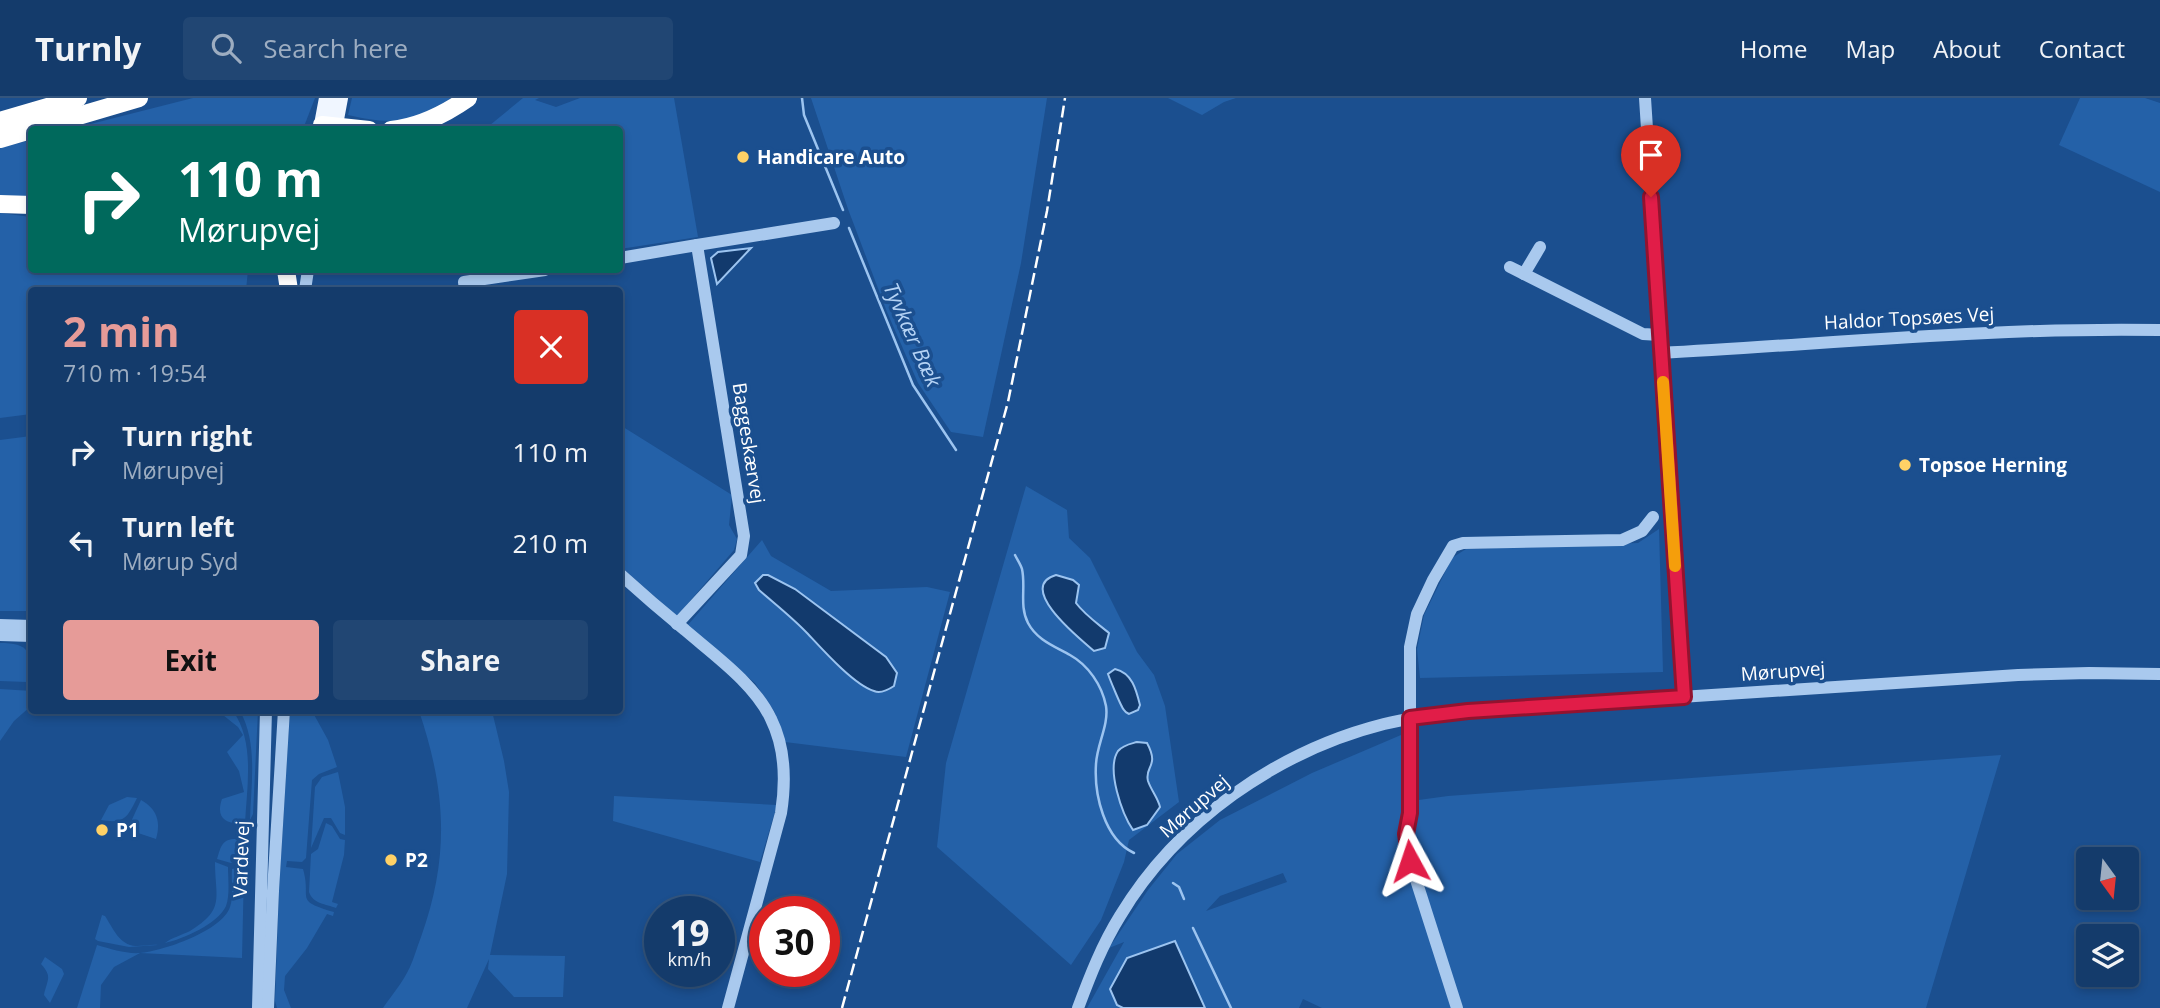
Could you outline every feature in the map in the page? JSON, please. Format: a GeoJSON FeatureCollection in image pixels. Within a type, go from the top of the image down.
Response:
{"type":"FeatureCollection","features":[{"type":"Feature","properties":{"kind":"highway"},"geometry":{"type":"LineString","coordinates":[[0,121],[78,98]]}},
{"type":"Feature","properties":{"kind":"highway"},"geometry":{"type":"LineString","coordinates":[[0,127],[102,98]]}},
{"type":"Feature","properties":{"kind":"highway"},"geometry":{"type":"LineString","coordinates":[[44,126],[139,98]]}},
{"type":"Feature","properties":{"kind":"highway"},"geometry":{"type":"LineString","coordinates":[[412,126],[438,117],[468,98]]}},
{"type":"Feature","properties":{"kind":"highway"},"geometry":{"type":"LineString","coordinates":[[0,139],[28,131]]}},
{"type":"Feature","properties":{"kind":"highway"},"geometry":{"type":"LineString","coordinates":[[0,204],[28,205]]}},
{"type":"Feature","properties":{"kind":"main road"},"geometry":{"type":"LineString","coordinates":[[327,98],[328,126]]}},
{"type":"Feature","properties":{"kind":"main road"},"geometry":{"type":"LineString","coordinates":[[328,126],[340,98]]}},
{"type":"Feature","properties":{"kind":"street"},"geometry":{"type":"LineString","coordinates":[[1645,98],[1684,697]]}},
{"type":"Feature","properties":{"kind":"street"},"geometry":{"type":"LineString","coordinates":[[623,257],[834,223]]}},
{"type":"Feature","properties":{"kind":"street","name":"Baggeskærvej"},"geometry":{"type":"LineString","coordinates":[[677,624],[741,555],[744,536],[697,245]]}},
{"type":"Feature","properties":{"kind":"street"},"geometry":{"type":"LineString","coordinates":[[1524,274],[1540,247]]}},
{"type":"Feature","properties":{"kind":"street"},"geometry":{"type":"LineString","coordinates":[[1510,267],[1643,334],[1660,335]]}},
{"type":"Feature","properties":{"kind":"street"},"geometry":{"type":"LineString","coordinates":[[465,287],[464,282],[525,273]]}},
{"type":"Feature","properties":{"kind":"street","name":"Haldor Topsøes Vej"},"geometry":{"type":"LineString","coordinates":[[1661,353],[1965,332],[2092,328],[2160,330]]}},
{"type":"Feature","properties":{"kind":"street"},"geometry":{"type":"LineString","coordinates":[[1457,1008],[1410,861],[1406,834],[1410,813],[1410,648],[1417,614],[1453,547],[1463,543],[1622,540],[1642,531],[1653,517]]}},
{"type":"Feature","properties":{"kind":"street"},"geometry":{"type":"LineString","coordinates":[[623,577],[731,668],[771,717],[782,748],[786,786],[781,813],[728,1008]]}},
{"type":"Feature","properties":{"kind":"street"},"geometry":{"type":"LineString","coordinates":[[0,625],[28,626]]}},
{"type":"Feature","properties":{"kind":"street"},"geometry":{"type":"LineString","coordinates":[[0,635],[28,636]]}},
{"type":"Feature","properties":{"kind":"street","name":"Mørupvej"},"geometry":{"type":"LineString","coordinates":[[1078,1008],[1097,958],[1120,915],[1172,848],[1213,810],[1258,778],[1296,757],[1357,732],[1410,718],[1468,711],[2018,674],[2160,674]]}},
{"type":"Feature","properties":{"kind":"street","name":"Vardevej"},"geometry":{"type":"LineString","coordinates":[[258,1008],[266,714]]}},
{"type":"Feature","properties":{"kind":"street"},"geometry":{"type":"LineString","coordinates":[[275,714],[277,817]]}},
{"type":"Feature","properties":{"kind":"street","name":"Vardevej"},"geometry":{"type":"LineString","coordinates":[[268,1008],[284,714]]}},
{"type":"Feature","properties":{"kind":"street","name":"Vardevej"},"geometry":{"type":"LineString","coordinates":[[269,989],[274,1008]]}},
{"type":"Feature","properties":{"kind":"shaded area"},"geometry":{"type":"Polygon","coordinates":[[[193,98],[315,98],[304,126],[83,126],[193,98]]]}},
{"type":"Feature","properties":{"kind":"shaded area"},"geometry":{"type":"Polygon","coordinates":[[[352,98],[451,98],[425,113],[390,121],[348,115],[352,98]]]}},
{"type":"Feature","properties":{"kind":"shaded area"},"geometry":{"type":"Polygon","coordinates":[[[523,98],[539,98],[535,100],[556,107],[580,98],[674,98],[698,237],[623,249],[623,126],[489,126],[523,98]]]}},
{"type":"Feature","properties":{"kind":"shaded area"},"geometry":{"type":"Polygon","coordinates":[[[811,98],[1047,98],[1021,263],[983,437],[951,432],[918,383],[887,312],[848,209],[811,98]]]}},
{"type":"Feature","properties":{"kind":"shaded area"},"geometry":{"type":"Polygon","coordinates":[[[1168,98],[1236,98],[1202,115],[1168,98]]]}},
{"type":"Feature","properties":{"kind":"shaded area"},"geometry":{"type":"Polygon","coordinates":[[[2080,98],[2145,98],[2160,103],[2160,192],[2059,145],[2080,98]]]}},
{"type":"Feature","properties":{"kind":"shaded area"},"geometry":{"type":"Polygon","coordinates":[[[28,141],[28,197],[0,195],[0,148],[28,141]]]}},
{"type":"Feature","properties":{"kind":"shaded area"},"geometry":{"type":"Polygon","coordinates":[[[0,213],[28,217],[28,273],[248,273],[246,287],[28,287],[28,414],[0,418],[0,213]]]}},
{"type":"Feature","properties":{"kind":"shaded area"},"geometry":{"type":"Polygon","coordinates":[[[751,248],[717,284],[711,258],[718,252],[751,248]]]}},
{"type":"Feature","properties":{"kind":"shaded area"},"geometry":{"type":"Polygon","coordinates":[[[623,427],[732,495],[729,525],[737,539],[734,550],[677,616],[623,569],[623,427]]]}},
{"type":"Feature","properties":{"kind":"shaded area"},"geometry":{"type":"Polygon","coordinates":[[[28,436],[28,611],[0,611],[0,440],[28,436]]]}},
{"type":"Feature","properties":{"kind":"shaded area"},"geometry":{"type":"Polygon","coordinates":[[[1026,486],[1067,510],[1069,538],[1090,558],[1137,652],[1154,675],[1165,706],[1179,802],[1129,840],[1124,862],[1101,920],[1071,965],[937,847],[946,763],[1026,486]]]}},
{"type":"Feature","properties":{"kind":"shaded area"},"geometry":{"type":"Polygon","coordinates":[[[1659,529],[1663,672],[1420,678],[1417,649],[1424,615],[1452,558],[1466,549],[1638,543],[1659,529]]]}},
{"type":"Feature","properties":{"kind":"shaded area"},"geometry":{"type":"Polygon","coordinates":[[[762,540],[771,556],[831,591],[927,587],[950,592],[906,757],[785,742],[774,711],[755,683],[687,626],[762,540]]]}},
{"type":"Feature","properties":{"kind":"shaded area"},"geometry":{"type":"Polygon","coordinates":[[[763,575],[795,589],[886,657],[897,673],[894,686],[877,692],[857,682],[759,590],[755,583],[763,575]]]}},
{"type":"Feature","properties":{"kind":"shaded area"},"geometry":{"type":"Polygon","coordinates":[[[1056,575],[1073,580],[1079,585],[1076,603],[1109,633],[1105,648],[1094,651],[1054,613],[1043,590],[1045,581],[1056,575]]]}},
{"type":"Feature","properties":{"kind":"shaded area"},"geometry":{"type":"Polygon","coordinates":[[[0,643],[23,647],[28,654],[28,681],[0,681],[0,643]]]}},
{"type":"Feature","properties":{"kind":"shaded area"},"geometry":{"type":"Polygon","coordinates":[[[1115,669],[1126,674],[1137,693],[1140,705],[1138,710],[1129,714],[1122,708],[1108,674],[1115,669]]]}},
{"type":"Feature","properties":{"kind":"shaded area"},"geometry":{"type":"Polygon","coordinates":[[[0,689],[28,691],[28,709],[14,721],[0,741],[0,689]]]}},
{"type":"Feature","properties":{"kind":"shaded area"},"geometry":{"type":"Polygon","coordinates":[[[222,714],[235,714],[240,723],[247,750],[245,823],[228,822],[221,816],[220,811],[222,799],[244,792],[239,771],[227,752],[243,735],[238,727],[222,714]]]}},
{"type":"Feature","properties":{"kind":"shaded area"},"geometry":{"type":"Polygon","coordinates":[[[242,714],[258,714],[253,814],[250,820],[251,750],[242,714]]]}},
{"type":"Feature","properties":{"kind":"shaded area"},"geometry":{"type":"Polygon","coordinates":[[[290,714],[314,714],[328,740],[337,767],[312,780],[306,858],[302,862],[287,861],[286,867],[303,869],[306,898],[313,905],[334,912],[333,916],[327,914],[307,948],[285,976],[284,990],[291,1008],[277,1008],[275,1001],[290,714]]]}},
{"type":"Feature","properties":{"kind":"shaded area"},"geometry":{"type":"Polygon","coordinates":[[[420,714],[493,714],[509,792],[507,874],[490,955],[565,956],[563,997],[514,997],[488,969],[489,959],[467,1008],[383,1008],[413,960],[437,879],[441,824],[435,769],[420,714]]]}},
{"type":"Feature","properties":{"kind":"shaded area"},"geometry":{"type":"Polygon","coordinates":[[[1401,735],[1404,802],[1448,796],[2001,755],[1926,1008],[1322,1008],[1303,999],[1299,1008],[1205,1008],[1175,941],[1117,1005],[1123,1008],[1087,1008],[1124,942],[1109,948],[1148,890],[1177,854],[1220,820],[1312,773],[1401,735]],[[1283,873],[1220,896],[1206,911],[1287,882],[1283,873]]]}},
{"type":"Feature","properties":{"kind":"shaded area"},"geometry":{"type":"Polygon","coordinates":[[[1137,742],[1147,743],[1151,751],[1152,762],[1147,776],[1160,807],[1147,825],[1133,830],[1120,803],[1114,769],[1118,751],[1137,742]]]}},
{"type":"Feature","properties":{"kind":"shaded area"},"geometry":{"type":"Polygon","coordinates":[[[338,772],[345,807],[345,835],[340,833],[331,818],[324,818],[311,848],[315,787],[322,777],[338,772]]]}},
{"type":"Feature","properties":{"kind":"shaded area"},"geometry":{"type":"Polygon","coordinates":[[[614,796],[777,805],[760,862],[613,821],[614,796]]]}},
{"type":"Feature","properties":{"kind":"shaded area"},"geometry":{"type":"Polygon","coordinates":[[[127,797],[137,798],[124,818],[115,821],[101,820],[109,805],[127,797]]]}},
{"type":"Feature","properties":{"kind":"shaded area"},"geometry":{"type":"Polygon","coordinates":[[[141,800],[156,816],[156,839],[132,831],[129,826],[141,800]]]}},
{"type":"Feature","properties":{"kind":"shaded area"},"geometry":{"type":"Polygon","coordinates":[[[326,823],[332,826],[340,839],[345,840],[332,902],[338,904],[336,908],[317,901],[309,892],[311,854],[318,849],[326,823]]]}},
{"type":"Feature","properties":{"kind":"shaded area"},"geometry":{"type":"Polygon","coordinates":[[[236,839],[245,842],[245,859],[231,863],[217,859],[223,844],[236,839]]]}},
{"type":"Feature","properties":{"kind":"shaded area"},"geometry":{"type":"Polygon","coordinates":[[[215,862],[228,867],[228,892],[222,913],[208,925],[165,943],[190,931],[214,909],[217,894],[215,862]]]}},
{"type":"Feature","properties":{"kind":"shaded area"},"geometry":{"type":"Polygon","coordinates":[[[241,867],[244,870],[242,958],[140,953],[176,944],[216,924],[230,907],[232,869],[241,867]]]}},
{"type":"Feature","properties":{"kind":"shaded area"},"geometry":{"type":"Polygon","coordinates":[[[102,915],[125,943],[136,946],[158,945],[129,947],[98,941],[95,939],[102,915]]]}},
{"type":"Feature","properties":{"kind":"shaded area"},"geometry":{"type":"Polygon","coordinates":[[[1175,941],[1205,1008],[1123,1008],[1117,1005],[1110,989],[1127,958],[1175,941]]]}},
{"type":"Feature","properties":{"kind":"shaded area"},"geometry":{"type":"Polygon","coordinates":[[[97,945],[140,953],[114,967],[101,985],[100,1008],[77,1008],[97,945]]]}},
{"type":"Feature","properties":{"kind":"shaded area"},"geometry":{"type":"Polygon","coordinates":[[[45,957],[62,969],[64,974],[50,1003],[44,995],[48,976],[41,964],[45,957]]]}},
{"type":"Feature","properties":{"kind":"waterway","name":"Tyvkær Bæk"},"geometry":{"type":"LineString","coordinates":[[802,98],[804,115],[843,210]]}},
{"type":"Feature","properties":{"kind":"waterway","name":"Tyvkær Bæk"},"geometry":{"type":"LineString","coordinates":[[849,228],[913,385],[956,450]]}},
{"type":"Feature","properties":{"kind":"waterway","name":"Tyvkær Bæk"},"geometry":{"type":"LineString","coordinates":[[1015,555],[1022,569],[1024,610],[1028,623],[1046,642],[1083,664],[1101,691],[1106,713],[1096,764],[1099,802],[1108,827],[1115,837],[1134,853]]}},
{"type":"Feature","properties":{"kind":"waterway","name":"Tyvkær Bæk"},"geometry":{"type":"LineString","coordinates":[[1173,883],[1179,887],[1184,899]]}},
{"type":"Feature","properties":{"kind":"waterway","name":"Tyvkær Bæk"},"geometry":{"type":"LineString","coordinates":[[1193,928],[1231,1008]]}},
{"type":"Feature","properties":{"kind":"railway"},"geometry":{"type":"LineString","coordinates":[[842,1008],[1008,402],[1047,211],[1065,98]]}},
{"type":"Feature","properties":{"kind":"slow traffic"},"geometry":{"type":"LineString","coordinates":[[1663,382],[1675,566]]}},
{"type":"Feature","properties":{"kind":"place","name":"Handicare Auto"},"geometry":{"type":"Point","coordinates":[743,157]}},
{"type":"Feature","properties":{"kind":"place","name":"Topsoe Herning"},"geometry":{"type":"Point","coordinates":[1905,465]}},
{"type":"Feature","properties":{"kind":"place","name":"P1"},"geometry":{"type":"Point","coordinates":[102,830]}},
{"type":"Feature","properties":{"kind":"place","name":"P2"},"geometry":{"type":"Point","coordinates":[391,860]}},
{"type":"Feature","properties":{"kind":"route"},"geometry":{"type":"LineString","coordinates":[[1410,861],[1406,834],[1410,813],[1410,718],[1468,711],[1684,697],[1651,197]]}}]}
